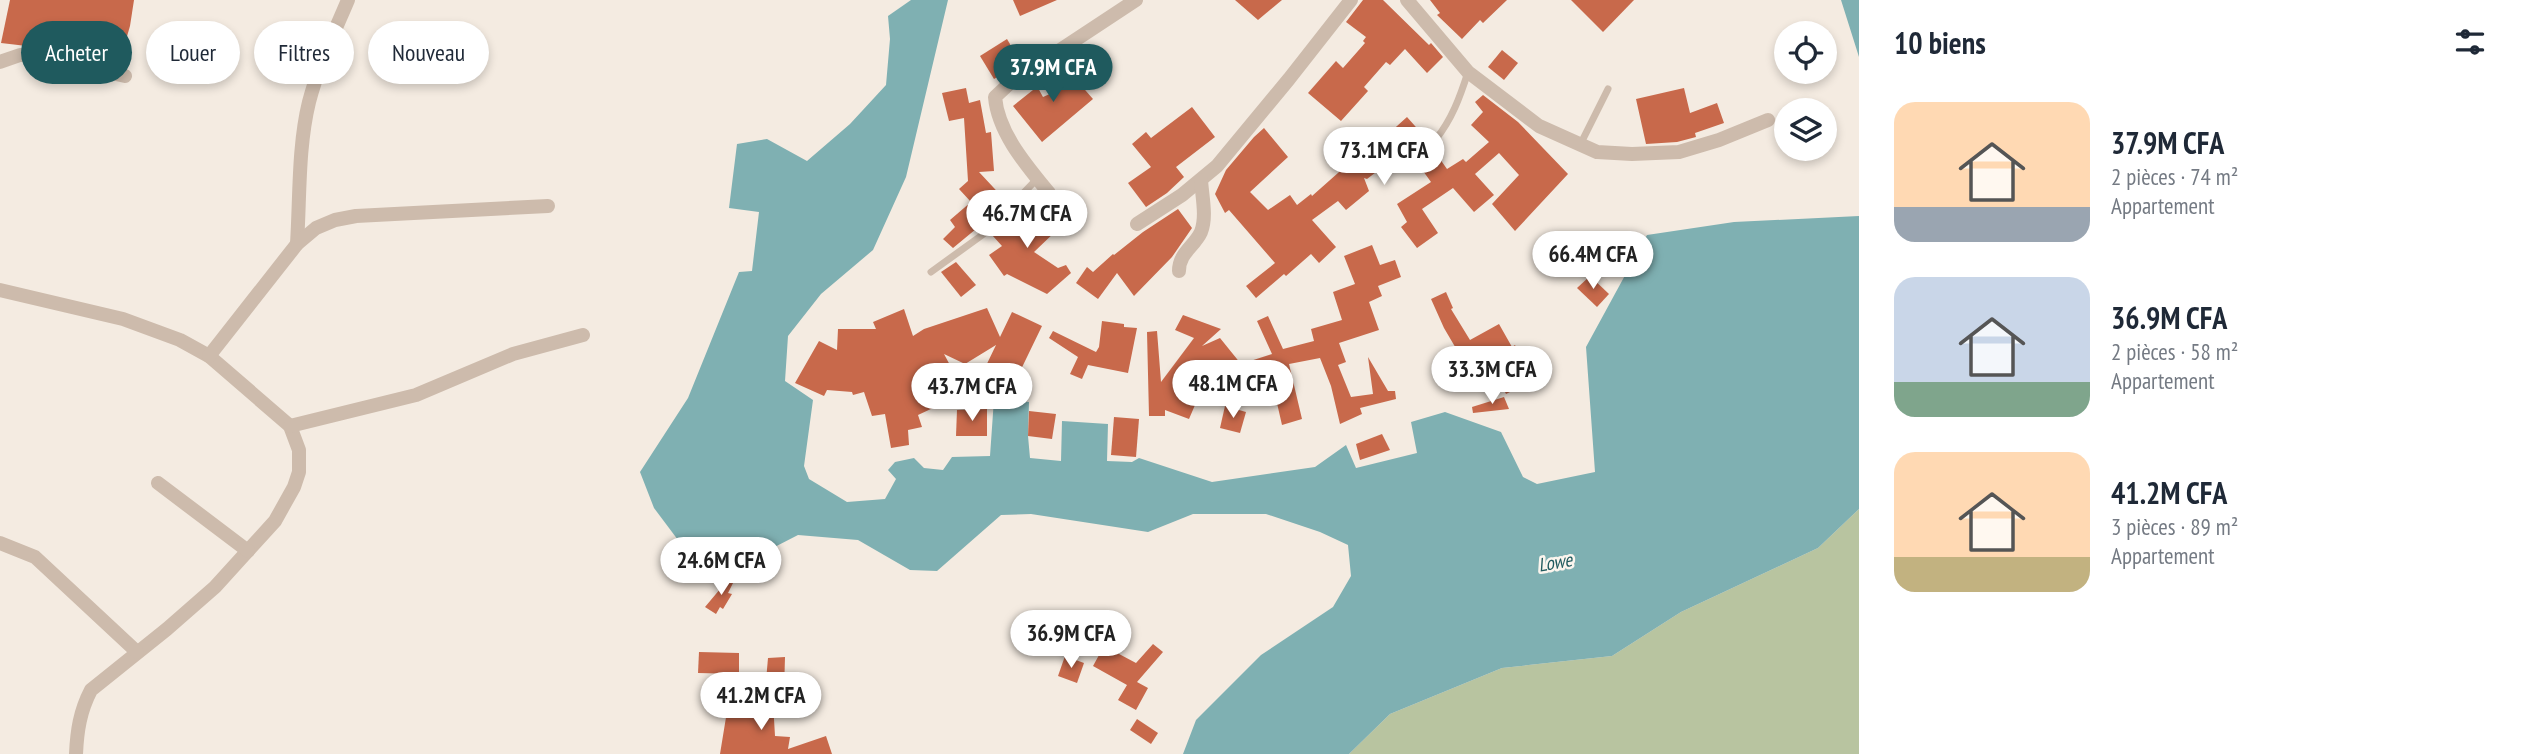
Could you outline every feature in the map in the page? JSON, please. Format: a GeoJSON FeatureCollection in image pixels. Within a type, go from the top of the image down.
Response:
{"type":"FeatureCollection","features":[{"type":"Feature","properties":{"kind":"street"},"geometry":{"type":"LineString","coordinates":[[297,243],[304,131],[309,102],[348,0]]}},
{"type":"Feature","properties":{"kind":"street"},"geometry":{"type":"LineString","coordinates":[[1049,194],[1003,128],[995,97],[1010,83],[1136,0]]}},
{"type":"Feature","properties":{"kind":"street"},"geometry":{"type":"LineString","coordinates":[[1137,224],[1217,166],[1351,0]]}},
{"type":"Feature","properties":{"kind":"street"},"geometry":{"type":"LineString","coordinates":[[1407,0],[1468,72],[1539,126],[1597,152],[1679,152],[1768,120]]}},
{"type":"Feature","properties":{"kind":"street"},"geometry":{"type":"LineString","coordinates":[[0,62],[21,55]]}},
{"type":"Feature","properties":{"kind":"street"},"geometry":{"type":"LineString","coordinates":[[1179,271],[1180,257],[1201,231],[1201,180]]}},
{"type":"Feature","properties":{"kind":"street"},"geometry":{"type":"LineString","coordinates":[[209,356],[297,243],[316,228],[335,220],[356,216],[548,206]]}},
{"type":"Feature","properties":{"kind":"street"},"geometry":{"type":"LineString","coordinates":[[0,290],[123,319],[170,335],[209,356],[290,426],[299,450],[299,472],[294,487],[275,521],[205,596],[91,690],[83,704],[77,730],[76,754]]}},
{"type":"Feature","properties":{"kind":"street"},"geometry":{"type":"LineString","coordinates":[[290,426],[415,395],[513,354],[583,335]]}},
{"type":"Feature","properties":{"kind":"street"},"geometry":{"type":"LineString","coordinates":[[158,484],[248,551]]}},
{"type":"Feature","properties":{"kind":"street"},"geometry":{"type":"LineString","coordinates":[[0,543],[35,557],[137,652]]}},
{"type":"Feature","properties":{"kind":"lane"},"geometry":{"type":"LineString","coordinates":[[1436,139],[1457,104],[1468,72]]}},
{"type":"Feature","properties":{"kind":"lane"},"geometry":{"type":"LineString","coordinates":[[1580,145],[1608,89]]}},
{"type":"Feature","properties":{"kind":"lane"},"geometry":{"type":"LineString","coordinates":[[931,272],[985,233],[1037,178]]}},
{"type":"Feature","properties":{"kind":"green space"},"geometry":{"type":"Polygon","coordinates":[[[1859,509],[1859,754],[1349,754],[1390,714],[1502,668],[1612,656],[1681,612],[1818,548],[1859,509]]]}},
{"type":"Feature","properties":{"kind":"water","name":"Lowe"},"geometry":{"type":"Polygon","coordinates":[[[911,0],[948,0],[906,177],[873,250],[821,294],[788,336],[785,381],[813,400],[804,466],[809,479],[847,502],[885,499],[896,479],[888,470],[895,462],[914,458],[924,468],[943,470],[952,457],[990,456],[994,399],[1029,402],[1030,458],[1061,461],[1062,421],[1108,424],[1107,461],[1132,462],[1139,458],[1212,482],[1315,467],[1346,445],[1356,468],[1417,453],[1411,422],[1445,412],[1501,432],[1523,477],[1537,484],[1595,472],[1586,347],[1647,235],[1734,222],[1859,216],[1859,509],[1818,548],[1681,612],[1612,656],[1502,668],[1390,714],[1349,754],[1183,754],[1196,720],[1261,655],[1333,607],[1351,576],[1348,545],[1320,532],[1266,514],[1193,514],[1148,532],[1031,514],[1001,515],[937,571],[910,570],[858,540],[798,535],[740,565],[681,544],[654,508],[640,472],[688,398],[739,272],[752,271],[759,212],[729,208],[737,144],[767,139],[807,161],[850,124],[886,85],[890,39],[888,16],[911,0]]]}},
{"type":"Feature","properties":{"kind":"water"},"geometry":{"type":"Polygon","coordinates":[[[1841,0],[1859,0],[1859,57],[1841,0]]]}},
{"type":"Feature","properties":{"kind":"building"},"geometry":{"type":"Polygon","coordinates":[[[10,0],[134,0],[131,21],[21,21],[21,45],[1,43],[10,0]]]}},
{"type":"Feature","properties":{"kind":"building"},"geometry":{"type":"Polygon","coordinates":[[[1013,0],[1057,0],[1020,16],[1013,0]]]}},
{"type":"Feature","properties":{"kind":"building"},"geometry":{"type":"Polygon","coordinates":[[[1235,0],[1282,0],[1258,20],[1235,0]]]}},
{"type":"Feature","properties":{"kind":"building"},"geometry":{"type":"Polygon","coordinates":[[[1363,0],[1383,0],[1443,57],[1427,73],[1405,49],[1390,65],[1386,62],[1364,87],[1368,91],[1341,121],[1308,93],[1336,61],[1343,68],[1365,43],[1363,41],[1366,37],[1346,22],[1363,0]]]}},
{"type":"Feature","properties":{"kind":"building"},"geometry":{"type":"Polygon","coordinates":[[[1430,0],[1507,0],[1483,23],[1480,20],[1462,39],[1437,15],[1440,13],[1430,0]]]}},
{"type":"Feature","properties":{"kind":"building"},"geometry":{"type":"Polygon","coordinates":[[[1571,0],[1634,0],[1603,32],[1571,0]]]}},
{"type":"Feature","properties":{"kind":"building"},"geometry":{"type":"Polygon","coordinates":[[[1007,39],[1021,63],[994,79],[980,56],[1007,39]]]}},
{"type":"Feature","properties":{"kind":"building"},"geometry":{"type":"Polygon","coordinates":[[[1502,50],[1518,63],[1504,80],[1488,67],[1502,50]]]}},
{"type":"Feature","properties":{"kind":"building"},"geometry":{"type":"Polygon","coordinates":[[[1064,66],[1093,99],[1042,142],[1013,106],[1038,88],[1043,97],[1052,93],[1046,81],[1064,66]]]}},
{"type":"Feature","properties":{"kind":"building"},"geometry":{"type":"Polygon","coordinates":[[[966,88],[969,103],[980,100],[986,133],[991,132],[994,171],[979,172],[1007,202],[983,226],[982,224],[953,248],[943,239],[955,227],[950,220],[971,202],[959,189],[968,181],[964,118],[949,121],[942,93],[966,88]]]}},
{"type":"Feature","properties":{"kind":"building"},"geometry":{"type":"Polygon","coordinates":[[[1684,88],[1690,113],[1717,103],[1724,123],[1695,133],[1696,137],[1677,142],[1646,144],[1636,99],[1684,88]]]}},
{"type":"Feature","properties":{"kind":"building"},"geometry":{"type":"Polygon","coordinates":[[[1483,95],[1518,122],[1568,174],[1515,231],[1492,204],[1519,175],[1499,153],[1475,174],[1494,195],[1474,212],[1453,188],[1422,209],[1438,233],[1417,248],[1401,227],[1407,222],[1397,204],[1431,182],[1405,146],[1388,163],[1367,179],[1364,178],[1369,191],[1346,210],[1338,201],[1312,220],[1336,247],[1319,263],[1311,254],[1256,298],[1246,286],[1275,263],[1229,210],[1225,213],[1215,194],[1226,170],[1264,128],[1288,157],[1250,192],[1268,210],[1290,195],[1297,205],[1311,194],[1312,196],[1356,157],[1345,145],[1363,129],[1377,144],[1407,117],[1447,169],[1463,159],[1466,162],[1489,142],[1471,125],[1483,112],[1475,102],[1483,95]]]}},
{"type":"Feature","properties":{"kind":"building"},"geometry":{"type":"Polygon","coordinates":[[[1192,107],[1215,137],[1176,167],[1184,177],[1146,207],[1128,183],[1151,167],[1132,144],[1146,132],[1151,138],[1192,107]]]}},
{"type":"Feature","properties":{"kind":"building"},"geometry":{"type":"Polygon","coordinates":[[[1023,203],[1030,212],[1034,206],[1057,230],[1034,252],[1058,268],[1066,265],[1071,273],[1047,294],[1007,274],[1004,276],[989,255],[1002,246],[992,235],[1023,203]]]}},
{"type":"Feature","properties":{"kind":"building"},"geometry":{"type":"Polygon","coordinates":[[[1178,209],[1192,228],[1172,257],[1134,296],[1117,273],[1098,299],[1076,283],[1087,267],[1093,272],[1113,254],[1178,209]]]}},
{"type":"Feature","properties":{"kind":"building"},"geometry":{"type":"Polygon","coordinates":[[[1372,245],[1380,265],[1395,260],[1401,277],[1378,286],[1382,296],[1369,302],[1379,330],[1339,343],[1346,362],[1338,365],[1351,397],[1373,394],[1368,357],[1388,391],[1395,391],[1396,399],[1360,408],[1362,414],[1340,424],[1331,386],[1320,358],[1289,364],[1302,419],[1282,425],[1271,377],[1238,388],[1234,400],[1198,398],[1189,419],[1165,410],[1165,416],[1149,416],[1147,332],[1157,331],[1161,382],[1194,338],[1175,330],[1183,315],[1221,329],[1202,346],[1220,338],[1241,364],[1272,354],[1257,321],[1268,316],[1283,349],[1314,341],[1311,329],[1342,320],[1333,292],[1355,284],[1344,256],[1372,245]]]}},
{"type":"Feature","properties":{"kind":"building"},"geometry":{"type":"Polygon","coordinates":[[[956,262],[976,285],[961,297],[941,272],[956,262]]]}},
{"type":"Feature","properties":{"kind":"building"},"geometry":{"type":"Polygon","coordinates":[[[1590,276],[1609,294],[1597,307],[1577,288],[1590,276]]]}},
{"type":"Feature","properties":{"kind":"building"},"geometry":{"type":"Polygon","coordinates":[[[1446,292],[1453,308],[1451,309],[1470,340],[1499,324],[1512,347],[1515,345],[1532,381],[1506,394],[1491,363],[1471,374],[1444,328],[1431,299],[1446,292]]]}},
{"type":"Feature","properties":{"kind":"building"},"geometry":{"type":"Polygon","coordinates":[[[987,308],[1000,337],[1012,312],[1042,326],[1013,386],[983,372],[996,345],[965,364],[944,354],[965,393],[918,415],[922,427],[908,430],[909,445],[891,448],[885,414],[872,416],[864,392],[853,395],[852,392],[827,390],[824,396],[795,383],[819,341],[837,350],[838,329],[876,329],[873,322],[904,309],[913,336],[924,329],[987,308]]]}},
{"type":"Feature","properties":{"kind":"building"},"geometry":{"type":"Polygon","coordinates":[[[1102,321],[1137,328],[1128,373],[1088,365],[1082,379],[1070,374],[1078,357],[1049,338],[1053,331],[1096,352],[1102,321]]]}},
{"type":"Feature","properties":{"kind":"building"},"geometry":{"type":"Polygon","coordinates":[[[1504,397],[1509,409],[1473,413],[1472,407],[1504,397]]]}},
{"type":"Feature","properties":{"kind":"building"},"geometry":{"type":"Polygon","coordinates":[[[1225,406],[1246,412],[1240,433],[1220,428],[1225,406]]]}},
{"type":"Feature","properties":{"kind":"building"},"geometry":{"type":"Polygon","coordinates":[[[987,409],[987,436],[956,436],[957,410],[987,409]]]}},
{"type":"Feature","properties":{"kind":"building"},"geometry":{"type":"Polygon","coordinates":[[[1029,411],[1056,414],[1052,439],[1028,436],[1029,411]]]}},
{"type":"Feature","properties":{"kind":"building"},"geometry":{"type":"Polygon","coordinates":[[[1114,417],[1139,419],[1136,457],[1111,455],[1114,417]]]}},
{"type":"Feature","properties":{"kind":"building"},"geometry":{"type":"Polygon","coordinates":[[[1382,434],[1390,450],[1360,460],[1356,444],[1382,434]]]}},
{"type":"Feature","properties":{"kind":"building"},"geometry":{"type":"Polygon","coordinates":[[[731,576],[735,579],[728,593],[732,594],[723,609],[720,607],[716,614],[705,607],[731,576]]]}},
{"type":"Feature","properties":{"kind":"building"},"geometry":{"type":"Polygon","coordinates":[[[1153,644],[1163,652],[1137,682],[1148,688],[1136,710],[1118,700],[1127,685],[1093,666],[1104,646],[1136,663],[1153,644]]]}},
{"type":"Feature","properties":{"kind":"building"},"geometry":{"type":"Polygon","coordinates":[[[699,652],[739,653],[739,674],[698,673],[699,652]]]}},
{"type":"Feature","properties":{"kind":"building"},"geometry":{"type":"Polygon","coordinates":[[[1065,656],[1084,663],[1077,683],[1058,676],[1065,656]]]}},
{"type":"Feature","properties":{"kind":"building"},"geometry":{"type":"Polygon","coordinates":[[[785,657],[784,692],[765,692],[768,658],[785,657]]]}},
{"type":"Feature","properties":{"kind":"building"},"geometry":{"type":"Polygon","coordinates":[[[729,699],[773,702],[775,736],[790,737],[788,749],[826,736],[832,754],[720,754],[729,699]]]}},
{"type":"Feature","properties":{"kind":"building"},"geometry":{"type":"Polygon","coordinates":[[[1137,719],[1158,733],[1151,744],[1130,730],[1137,719]]]}}]}
